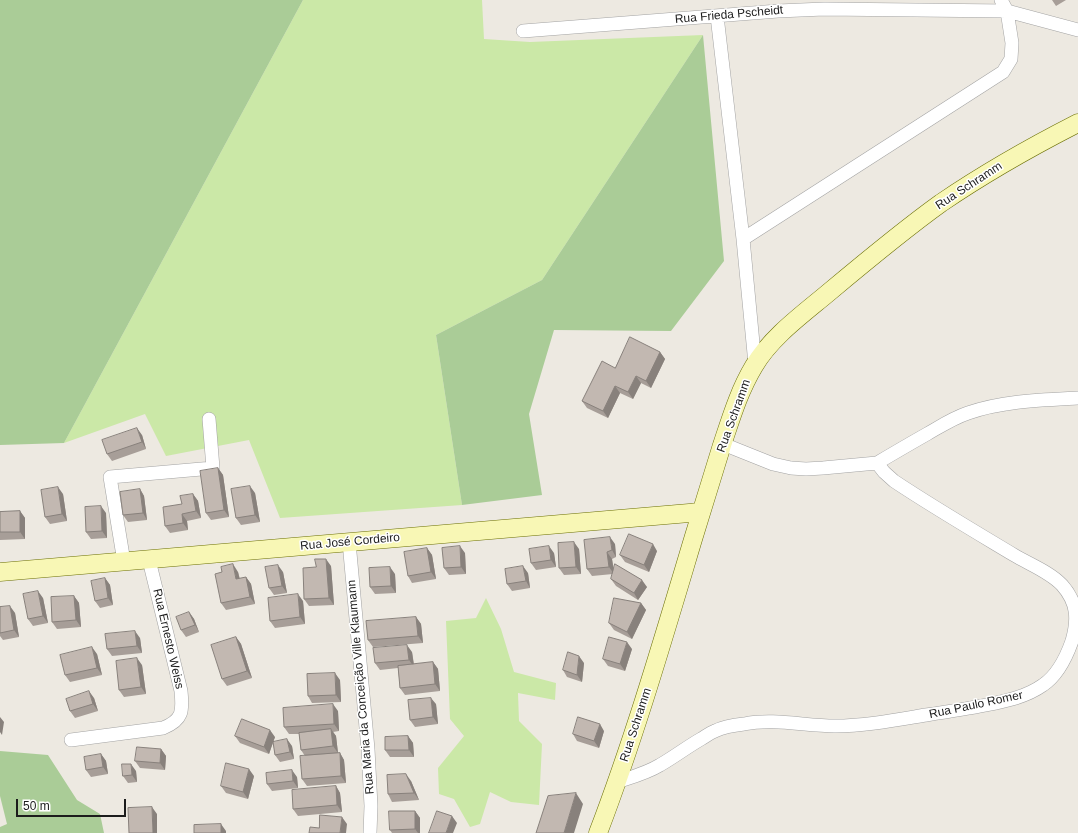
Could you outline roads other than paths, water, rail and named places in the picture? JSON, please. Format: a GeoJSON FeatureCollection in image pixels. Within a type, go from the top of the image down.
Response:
{"type":"FeatureCollection","features":[{"type":"Feature","properties":{"kind":"street","name":"Rua Frieda Pscheidt"},"geometry":{"type":"LineString","coordinates":[[523,31],[778,11],[1004,6],[1078,30]]}},
{"type":"Feature","properties":{"kind":"street"},"geometry":{"type":"LineString","coordinates":[[743,239],[1003,72],[1011,59],[1012,43],[1004,6]]}},
{"type":"Feature","properties":{"kind":"street"},"geometry":{"type":"LineString","coordinates":[[717,16],[743,239],[755,364]]}},
{"type":"Feature","properties":{"kind":"street","name":"Rua Schramm"},"geometry":{"type":"LineString","coordinates":[[598,833],[617,782],[652,675],[701,512],[736,403],[755,364],[782,332],[800,316],[918,220],[966,186],[1009,160],[1078,123]]}},
{"type":"Feature","properties":{"kind":"street"},"geometry":{"type":"LineString","coordinates":[[723,444],[773,464],[791,468],[817,468],[877,462],[950,420],[969,412],[1026,401],[1078,398]]}},
{"type":"Feature","properties":{"kind":"street"},"geometry":{"type":"LineString","coordinates":[[124,562],[110,477],[212,468],[209,419]]}},
{"type":"Feature","properties":{"kind":"street","name":"Rua Paulo Romer"},"geometry":{"type":"LineString","coordinates":[[617,782],[659,766],[715,731],[732,726],[763,722],[836,726],[864,724],[958,710],[1012,700],[1030,693],[1044,685],[1052,677],[1062,664],[1074,636],[1077,614],[1074,601],[1068,592],[1051,576],[1030,565],[907,490],[884,472],[877,462]]}},
{"type":"Feature","properties":{"kind":"street","name":"Rua José Cordeiro"},"geometry":{"type":"LineString","coordinates":[[0,572],[701,512]]}},
{"type":"Feature","properties":{"kind":"street","name":"Rua Maria da Conceição Ville Klaumann"},"geometry":{"type":"LineString","coordinates":[[348,542],[368,749],[371,806],[370,833]]}},
{"type":"Feature","properties":{"kind":"street","name":"Rua Ernesto Weiss"},"geometry":{"type":"LineString","coordinates":[[71,740],[162,728],[172,725],[179,718],[182,710],[180,691],[149,560]]}}]}
